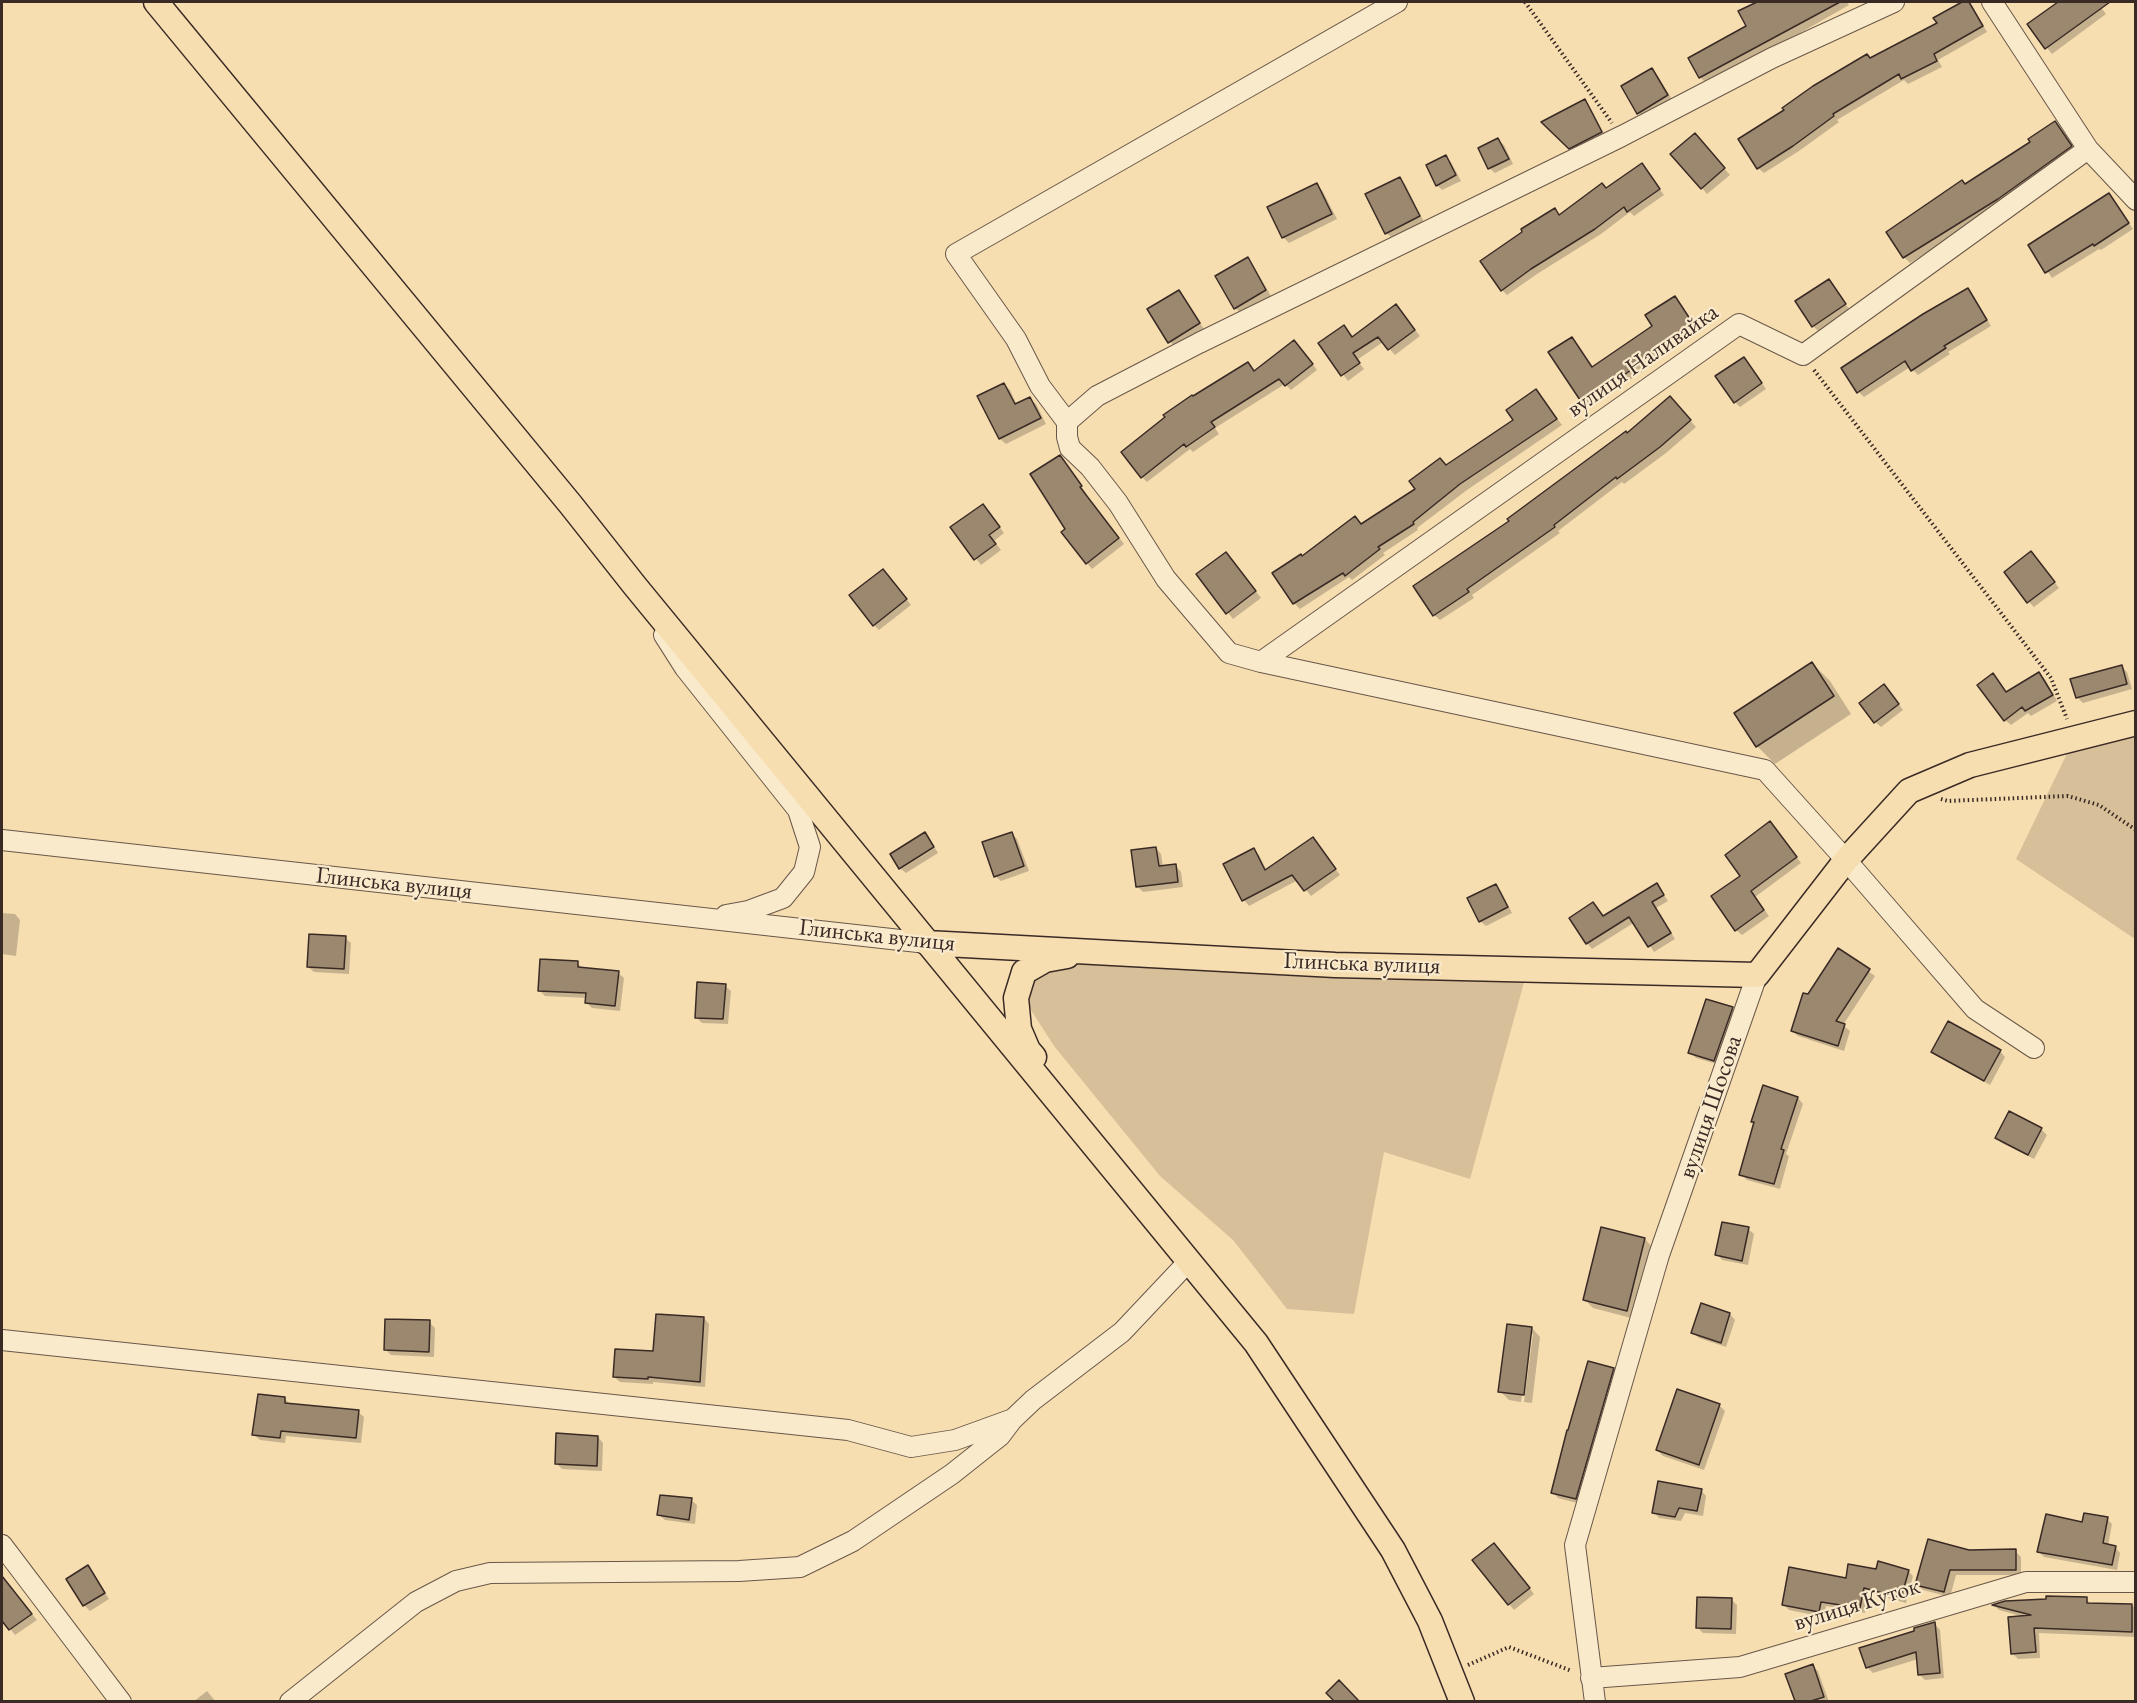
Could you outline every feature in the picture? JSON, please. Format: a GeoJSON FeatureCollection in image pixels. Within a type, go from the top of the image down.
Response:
{"type":"FeatureCollection","features":[{"type":"Feature","properties":{"kind":"main road"},"geometry":{"type":"LineString","coordinates":[[156,2],[564,495],[635,586],[1256,1343],[1393,1550],[1430,1621],[1462,1701]]}},
{"type":"Feature","properties":{"kind":"main road","name":"вулиця Шосова"},"geometry":{"type":"LineString","coordinates":[[1757,975],[1846,860],[1909,791],[1970,765],[2136,723]]}},
{"type":"Feature","properties":{"kind":"main road","name":"Глинська вулиця"},"geometry":{"type":"LineString","coordinates":[[927,943],[1335,965],[1757,975]]}},
{"type":"Feature","properties":{"kind":"main road"},"geometry":{"type":"LineString","coordinates":[[1086,1136],[1083,1122],[1028,1050],[1019,1029],[1016,998],[1024,972],[1045,960],[1094,952]]}},
{"type":"Feature","properties":{"kind":"street"},"geometry":{"type":"LineString","coordinates":[[1397,2],[956,255],[1016,339],[1040,386],[1067,422],[1070,448],[1090,467],[1118,503],[1166,579],[1229,653],[1260,662],[1765,770],[1975,1009],[2034,1048]]}},
{"type":"Feature","properties":{"kind":"street"},"geometry":{"type":"LineString","coordinates":[[1067,422],[1097,396],[1199,343],[1622,136],[1772,58],[1894,2]]}},
{"type":"Feature","properties":{"kind":"street"},"geometry":{"type":"LineString","coordinates":[[1992,2],[2088,149],[2136,200]]}},
{"type":"Feature","properties":{"kind":"street"},"geometry":{"type":"LineString","coordinates":[[1803,355],[2088,149]]}},
{"type":"Feature","properties":{"kind":"street","name":"вулиця Наливайка"},"geometry":{"type":"LineString","coordinates":[[1260,662],[1739,324],[1803,355]]}},
{"type":"Feature","properties":{"kind":"street"},"geometry":{"type":"LineString","coordinates":[[635,586],[685,668],[798,810],[810,848],[804,872],[783,898],[748,911],[709,918]]}},
{"type":"Feature","properties":{"kind":"street","name":"Глинська вулиця"},"geometry":{"type":"LineString","coordinates":[[2,840],[927,943]]}},
{"type":"Feature","properties":{"kind":"street","name":"вулиця Шосова"},"geometry":{"type":"LineString","coordinates":[[1595,1701],[1575,1545],[1659,1256],[1757,975]]}},
{"type":"Feature","properties":{"kind":"street"},"geometry":{"type":"LineString","coordinates":[[290,1701],[416,1602],[456,1581],[490,1573],[738,1571],[800,1567],[853,1541],[952,1474],[1000,1436],[1013,1419],[1033,1400],[1122,1332],[1189,1262]]}},
{"type":"Feature","properties":{"kind":"street"},"geometry":{"type":"LineString","coordinates":[[2,1340],[848,1430],[911,1448],[955,1440],[1013,1419]]}},
{"type":"Feature","properties":{"kind":"street"},"geometry":{"type":"LineString","coordinates":[[2,1545],[121,1701]]}},
{"type":"Feature","properties":{"kind":"street","name":"вулиця Куток"},"geometry":{"type":"LineString","coordinates":[[1591,1678],[1740,1666],[2026,1582],[2136,1582]]}},
{"type":"Feature","properties":{"kind":"path"},"geometry":{"type":"LineString","coordinates":[[1525,2],[1622,136]]}},
{"type":"Feature","properties":{"kind":"path"},"geometry":{"type":"LineString","coordinates":[[1803,355],[2051,678],[2074,738]]}},
{"type":"Feature","properties":{"kind":"path"},"geometry":{"type":"LineString","coordinates":[[1909,791],[1948,801],[2068,796],[2099,804],[2136,830]]}},
{"type":"Feature","properties":{"kind":"path"},"geometry":{"type":"LineString","coordinates":[[1450,1671],[1509,1647],[1591,1678]]}},
{"type":"Feature","properties":{"kind":"shaded area"},"geometry":{"type":"Polygon","coordinates":[[[2135,724],[2135,939],[2016,859],[2075,737],[2135,724]]]}},
{"type":"Feature","properties":{"kind":"shaded area"},"geometry":{"type":"Polygon","coordinates":[[[1036,961],[1528,968],[1470,1179],[1384,1152],[1354,1314],[1287,1309],[1233,1240],[1160,1176],[1054,1046],[1029,1007],[1028,985],[1036,961]]]}},
{"type":"Feature","properties":{"kind":"building"},"geometry":{"type":"Polygon","coordinates":[[[1757,2],[1840,2],[1699,78],[1688,58],[1746,26],[1738,11],[1757,2]]]}},
{"type":"Feature","properties":{"kind":"building"},"geometry":{"type":"Polygon","coordinates":[[[1962,2],[1969,2],[1983,26],[1934,54],[1937,61],[1901,79],[1899,74],[1833,114],[1834,116],[1793,146],[1757,169],[1738,139],[1784,110],[1782,108],[1813,86],[1867,54],[1870,58],[1937,23],[1933,18],[1962,2]]]}},
{"type":"Feature","properties":{"kind":"building"},"geometry":{"type":"Polygon","coordinates":[[[2058,2],[2110,2],[2045,49],[2027,24],[2058,2]]]}},
{"type":"Feature","properties":{"kind":"building"},"geometry":{"type":"Polygon","coordinates":[[[1652,68],[1668,95],[1637,114],[1621,86],[1652,68]]]}},
{"type":"Feature","properties":{"kind":"building"},"geometry":{"type":"Polygon","coordinates":[[[1585,99],[1602,132],[1569,149],[1541,122],[1585,99]]]}},
{"type":"Feature","properties":{"kind":"building"},"geometry":{"type":"Polygon","coordinates":[[[2055,121],[2072,146],[1998,199],[1903,258],[1886,232],[1962,180],[1965,184],[2030,142],[2028,139],[2055,121]]]}},
{"type":"Feature","properties":{"kind":"building"},"geometry":{"type":"Polygon","coordinates":[[[1695,133],[1725,168],[1701,189],[1670,154],[1695,133]]]}},
{"type":"Feature","properties":{"kind":"building"},"geometry":{"type":"Polygon","coordinates":[[[1498,138],[1509,159],[1488,169],[1478,148],[1498,138]]]}},
{"type":"Feature","properties":{"kind":"building"},"geometry":{"type":"Polygon","coordinates":[[[1446,155],[1456,175],[1436,186],[1426,165],[1446,155]]]}},
{"type":"Feature","properties":{"kind":"building"},"geometry":{"type":"Polygon","coordinates":[[[1642,163],[1660,189],[1627,212],[1624,207],[1595,229],[1531,269],[1501,291],[1480,261],[1522,232],[1521,229],[1555,208],[1559,215],[1602,183],[1606,188],[1642,163]]]}},
{"type":"Feature","properties":{"kind":"building"},"geometry":{"type":"Polygon","coordinates":[[[1400,177],[1420,216],[1385,234],[1365,194],[1400,177]]]}},
{"type":"Feature","properties":{"kind":"building"},"geometry":{"type":"Polygon","coordinates":[[[1317,183],[1332,214],[1282,238],[1267,207],[1317,183]]]}},
{"type":"Feature","properties":{"kind":"building"},"geometry":{"type":"Polygon","coordinates":[[[2109,193],[2129,223],[2094,246],[2093,244],[2045,273],[2028,245],[2109,193]]]}},
{"type":"Feature","properties":{"kind":"building"},"geometry":{"type":"Polygon","coordinates":[[[1248,257],[1266,290],[1234,309],[1215,276],[1248,257]]]}},
{"type":"Feature","properties":{"kind":"building"},"geometry":{"type":"Polygon","coordinates":[[[1829,279],[1846,304],[1812,327],[1795,301],[1829,279]]]}},
{"type":"Feature","properties":{"kind":"building"},"geometry":{"type":"Polygon","coordinates":[[[1968,288],[1987,320],[1944,346],[1946,348],[1911,371],[1905,361],[1857,393],[1841,368],[1923,314],[1968,288]]]}},
{"type":"Feature","properties":{"kind":"building"},"geometry":{"type":"Polygon","coordinates":[[[1179,290],[1200,323],[1168,343],[1147,309],[1179,290]]]}},
{"type":"Feature","properties":{"kind":"building"},"geometry":{"type":"Polygon","coordinates":[[[1675,296],[1694,325],[1644,358],[1645,360],[1617,380],[1615,377],[1580,400],[1548,352],[1572,337],[1592,367],[1652,326],[1645,315],[1675,296]]]}},
{"type":"Feature","properties":{"kind":"building"},"geometry":{"type":"Polygon","coordinates":[[[1396,304],[1415,330],[1388,350],[1378,337],[1353,353],[1360,363],[1341,376],[1318,343],[1344,325],[1352,337],[1396,304]]]}},
{"type":"Feature","properties":{"kind":"building"},"geometry":{"type":"Polygon","coordinates":[[[1294,340],[1313,364],[1285,386],[1279,379],[1211,422],[1215,427],[1186,447],[1184,444],[1141,478],[1121,452],[1165,417],[1163,415],[1192,395],[1248,362],[1254,371],[1294,340]]]}},
{"type":"Feature","properties":{"kind":"building"},"geometry":{"type":"Polygon","coordinates":[[[1744,357],[1762,383],[1734,403],[1715,376],[1744,357]]]}},
{"type":"Feature","properties":{"kind":"building"},"geometry":{"type":"Polygon","coordinates":[[[1004,383],[1015,404],[1030,397],[1041,418],[999,439],[977,396],[1004,383]]]}},
{"type":"Feature","properties":{"kind":"building"},"geometry":{"type":"Polygon","coordinates":[[[1536,389],[1557,419],[1460,484],[1413,522],[1414,524],[1378,547],[1380,549],[1345,576],[1343,573],[1293,604],[1272,573],[1301,554],[1302,556],[1355,516],[1361,524],[1415,489],[1409,481],[1440,458],[1446,465],[1513,420],[1506,410],[1536,389]]]}},
{"type":"Feature","properties":{"kind":"building"},"geometry":{"type":"Polygon","coordinates":[[[1670,396],[1691,420],[1660,447],[1617,479],[1616,477],[1554,525],[1555,527],[1467,589],[1469,592],[1433,616],[1413,586],[1509,521],[1507,519],[1626,431],[1627,433],[1670,396]]]}},
{"type":"Feature","properties":{"kind":"building"},"geometry":{"type":"Polygon","coordinates":[[[1060,455],[1082,486],[1080,487],[1119,538],[1086,564],[1061,532],[1065,529],[1030,474],[1060,455]]]}},
{"type":"Feature","properties":{"kind":"building"},"geometry":{"type":"Polygon","coordinates":[[[983,504],[1000,527],[989,535],[996,544],[974,560],[950,527],[983,504]]]}},
{"type":"Feature","properties":{"kind":"building"},"geometry":{"type":"Polygon","coordinates":[[[2031,551],[2055,582],[2027,603],[2004,572],[2031,551]]]}},
{"type":"Feature","properties":{"kind":"building"},"geometry":{"type":"Polygon","coordinates":[[[1226,552],[1256,591],[1226,614],[1196,574],[1226,552]]]}},
{"type":"Feature","properties":{"kind":"building"},"geometry":{"type":"Polygon","coordinates":[[[883,569],[907,599],[873,626],[849,595],[883,569]]]}},
{"type":"Feature","properties":{"kind":"building"},"geometry":{"type":"Polygon","coordinates":[[[1812,662],[1834,696],[1756,747],[1734,713],[1812,662]]]}},
{"type":"Feature","properties":{"kind":"building"},"geometry":{"type":"Polygon","coordinates":[[[2122,665],[2127,684],[2076,698],[2070,679],[2122,665]]]}},
{"type":"Feature","properties":{"kind":"building"},"geometry":{"type":"Polygon","coordinates":[[[2039,672],[2053,695],[2025,711],[2022,707],[2004,721],[1977,685],[1993,673],[2006,692],[2039,672]]]}},
{"type":"Feature","properties":{"kind":"building"},"geometry":{"type":"Polygon","coordinates":[[[1884,684],[1899,704],[1874,723],[1859,703],[1884,684]]]}},
{"type":"Feature","properties":{"kind":"building"},"geometry":{"type":"Polygon","coordinates":[[[1770,821],[1797,857],[1751,891],[1764,910],[1735,931],[1711,896],[1740,876],[1725,855],[1770,821]]]}},
{"type":"Feature","properties":{"kind":"building"},"geometry":{"type":"Polygon","coordinates":[[[925,832],[934,847],[899,869],[890,854],[925,832]]]}},
{"type":"Feature","properties":{"kind":"building"},"geometry":{"type":"Polygon","coordinates":[[[1012,832],[1024,866],[994,877],[982,842],[1012,832]]]}},
{"type":"Feature","properties":{"kind":"building"},"geometry":{"type":"Polygon","coordinates":[[[1313,837],[1336,869],[1304,891],[1292,875],[1242,901],[1223,864],[1254,848],[1265,870],[1313,837]]]}},
{"type":"Feature","properties":{"kind":"building"},"geometry":{"type":"Polygon","coordinates":[[[1156,847],[1159,866],[1176,864],[1178,882],[1136,887],[1131,850],[1156,847]]]}},
{"type":"Feature","properties":{"kind":"building"},"geometry":{"type":"Polygon","coordinates":[[[1657,883],[1664,895],[1652,902],[1671,933],[1648,947],[1629,917],[1586,944],[1569,918],[1593,902],[1603,916],[1657,883]]]}},
{"type":"Feature","properties":{"kind":"building"},"geometry":{"type":"Polygon","coordinates":[[[1496,884],[1508,907],[1479,922],[1467,898],[1496,884]]]}},
{"type":"Feature","properties":{"kind":"building"},"geometry":{"type":"Polygon","coordinates":[[[309,934],[346,936],[344,969],[307,967],[309,934]]]}},
{"type":"Feature","properties":{"kind":"building"},"geometry":{"type":"Polygon","coordinates":[[[1838,948],[1870,969],[1836,1021],[1845,1024],[1838,1046],[1791,1031],[1803,993],[1808,994],[1838,948]]]}},
{"type":"Feature","properties":{"kind":"building"},"geometry":{"type":"Polygon","coordinates":[[[540,959],[578,961],[578,967],[619,971],[615,1006],[585,1003],[586,993],[538,991],[540,959]]]}},
{"type":"Feature","properties":{"kind":"building"},"geometry":{"type":"Polygon","coordinates":[[[697,982],[726,984],[723,1019],[695,1018],[697,982]]]}},
{"type":"Feature","properties":{"kind":"building"},"geometry":{"type":"Polygon","coordinates":[[[1706,999],[1733,1007],[1714,1061],[1688,1053],[1706,999]]]}},
{"type":"Feature","properties":{"kind":"building"},"geometry":{"type":"Polygon","coordinates":[[[1948,1021],[2001,1050],[1984,1081],[1931,1052],[1948,1021]]]}},
{"type":"Feature","properties":{"kind":"building"},"geometry":{"type":"Polygon","coordinates":[[[1763,1085],[1798,1097],[1781,1149],[1784,1150],[1774,1184],[1739,1175],[1754,1122],[1751,1122],[1763,1085]]]}},
{"type":"Feature","properties":{"kind":"building"},"geometry":{"type":"Polygon","coordinates":[[[2009,1111],[2042,1128],[2028,1155],[1995,1138],[2009,1111]]]}},
{"type":"Feature","properties":{"kind":"building"},"geometry":{"type":"Polygon","coordinates":[[[1722,1222],[1749,1227],[1742,1261],[1715,1255],[1722,1222]]]}},
{"type":"Feature","properties":{"kind":"building"},"geometry":{"type":"Polygon","coordinates":[[[1601,1227],[1645,1238],[1627,1311],[1583,1300],[1601,1227]]]}},
{"type":"Feature","properties":{"kind":"building"},"geometry":{"type":"Polygon","coordinates":[[[1701,1303],[1730,1313],[1721,1343],[1691,1333],[1701,1303]]]}},
{"type":"Feature","properties":{"kind":"building"},"geometry":{"type":"Polygon","coordinates":[[[656,1314],[704,1317],[700,1382],[648,1377],[648,1379],[613,1377],[615,1349],[653,1351],[656,1314]]]}},
{"type":"Feature","properties":{"kind":"building"},"geometry":{"type":"Polygon","coordinates":[[[385,1319],[430,1320],[429,1352],[384,1350],[385,1319]]]}},
{"type":"Feature","properties":{"kind":"building"},"geometry":{"type":"Polygon","coordinates":[[[1507,1324],[1532,1327],[1524,1395],[1498,1392],[1507,1324]]]}},
{"type":"Feature","properties":{"kind":"building"},"geometry":{"type":"Polygon","coordinates":[[[1588,1361],[1614,1368],[1576,1499],[1551,1493],[1588,1361]]]}},
{"type":"Feature","properties":{"kind":"building"},"geometry":{"type":"Polygon","coordinates":[[[1677,1389],[1720,1404],[1699,1465],[1656,1450],[1677,1389]]]}},
{"type":"Feature","properties":{"kind":"building"},"geometry":{"type":"Polygon","coordinates":[[[258,1394],[285,1397],[285,1403],[359,1410],[356,1438],[281,1431],[280,1438],[252,1435],[258,1394]]]}},
{"type":"Feature","properties":{"kind":"building"},"geometry":{"type":"Polygon","coordinates":[[[556,1433],[598,1436],[597,1466],[555,1464],[556,1433]]]}},
{"type":"Feature","properties":{"kind":"building"},"geometry":{"type":"Polygon","coordinates":[[[1658,1481],[1702,1489],[1697,1511],[1679,1508],[1675,1517],[1652,1513],[1658,1481]]]}},
{"type":"Feature","properties":{"kind":"building"},"geometry":{"type":"Polygon","coordinates":[[[660,1495],[692,1498],[689,1520],[657,1515],[660,1495]]]}},
{"type":"Feature","properties":{"kind":"building"},"geometry":{"type":"Polygon","coordinates":[[[2084,1513],[2108,1517],[2103,1543],[2116,1546],[2112,1565],[2037,1552],[2046,1514],[2082,1522],[2084,1513]]]}},
{"type":"Feature","properties":{"kind":"building"},"geometry":{"type":"Polygon","coordinates":[[[1928,1539],[1969,1550],[2016,1549],[2016,1570],[1950,1570],[1944,1592],[1915,1585],[1928,1539]]]}},
{"type":"Feature","properties":{"kind":"building"},"geometry":{"type":"Polygon","coordinates":[[[1494,1543],[1530,1588],[1508,1605],[1472,1560],[1494,1543]]]}},
{"type":"Feature","properties":{"kind":"building"},"geometry":{"type":"Polygon","coordinates":[[[1878,1561],[1909,1570],[1901,1598],[1864,1588],[1860,1608],[1821,1602],[1819,1612],[1782,1605],[1789,1567],[1846,1578],[1848,1564],[1876,1569],[1878,1561]]]}},
{"type":"Feature","properties":{"kind":"building"},"geometry":{"type":"Polygon","coordinates":[[[88,1565],[105,1593],[83,1606],[66,1579],[88,1565]]]}},
{"type":"Feature","properties":{"kind":"building"},"geometry":{"type":"Polygon","coordinates":[[[2,1576],[32,1614],[9,1630],[2,1621],[2,1576]]]}},
{"type":"Feature","properties":{"kind":"building"},"geometry":{"type":"Polygon","coordinates":[[[2046,1596],[2087,1597],[2087,1603],[2132,1604],[2132,1632],[2034,1628],[2036,1652],[2011,1654],[2008,1617],[2031,1615],[1992,1605],[2005,1601],[2046,1599],[2046,1596]]]}},
{"type":"Feature","properties":{"kind":"building"},"geometry":{"type":"Polygon","coordinates":[[[1697,1597],[1732,1598],[1731,1629],[1696,1628],[1697,1597]]]}},
{"type":"Feature","properties":{"kind":"building"},"geometry":{"type":"Polygon","coordinates":[[[1935,1622],[1940,1673],[1918,1675],[1916,1652],[1866,1668],[1859,1648],[1935,1622]]]}},
{"type":"Feature","properties":{"kind":"building"},"geometry":{"type":"Polygon","coordinates":[[[1813,1664],[1824,1697],[1811,1701],[1795,1701],[1785,1674],[1813,1664]]]}},
{"type":"Feature","properties":{"kind":"building"},"geometry":{"type":"Polygon","coordinates":[[[1339,1680],[1359,1701],[1334,1701],[1326,1693],[1339,1680]]]}}]}
